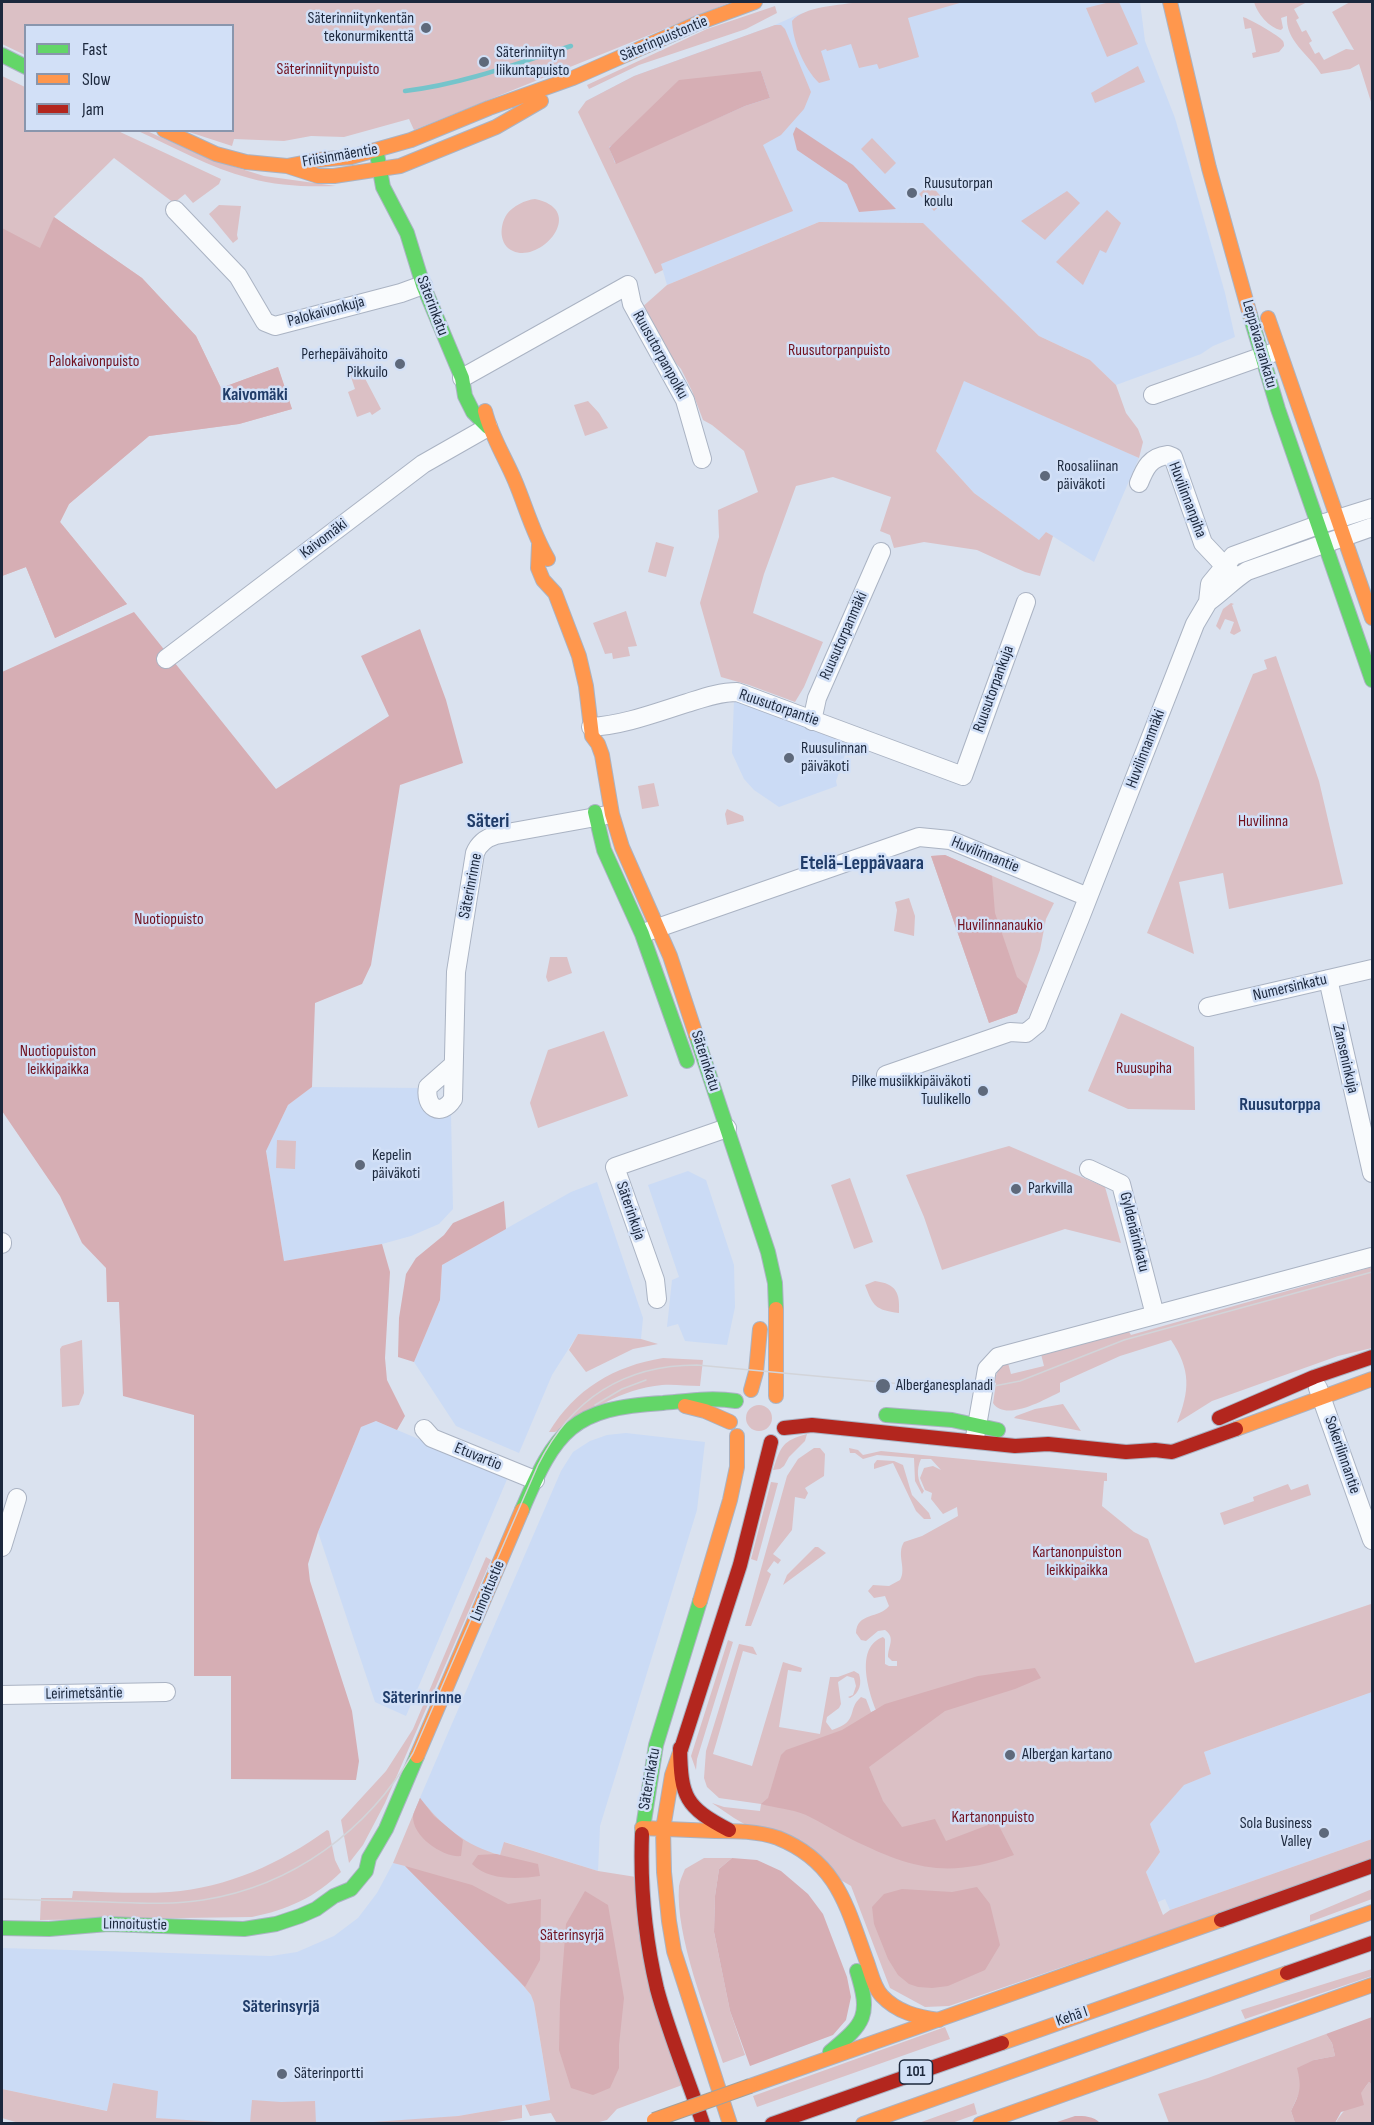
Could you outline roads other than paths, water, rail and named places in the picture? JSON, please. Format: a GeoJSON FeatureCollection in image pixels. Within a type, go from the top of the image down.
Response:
{"type":"FeatureCollection","features":[{"type":"Feature","properties":{"kind":"main road","name":"Säterinpuistontie"},"geometry":{"type":"LineString","coordinates":[[393,146],[573,78],[698,23],[755,2]]}},
{"type":"Feature","properties":{"kind":"main road","name":"Leppävaarankatu"},"geometry":{"type":"LineString","coordinates":[[1170,2],[1209,168],[1271,353],[1337,520],[1372,618]]}},
{"type":"Feature","properties":{"kind":"main road"},"geometry":{"type":"LineString","coordinates":[[2,55],[24,65]]}},
{"type":"Feature","properties":{"kind":"main road","name":"Säterinpuistontie"},"geometry":{"type":"LineString","coordinates":[[400,166],[496,127],[531,109],[573,78]]}},
{"type":"Feature","properties":{"kind":"main road","name":"Friisinmäentie"},"geometry":{"type":"LineString","coordinates":[[168,132],[216,154],[246,162],[288,166],[318,176],[334,176],[400,166]]}},
{"type":"Feature","properties":{"kind":"main road"},"geometry":{"type":"LineString","coordinates":[[393,146],[404,182]]}},
{"type":"Feature","properties":{"kind":"main road","name":"Friisinmäentie"},"geometry":{"type":"LineString","coordinates":[[288,166],[351,157],[393,146]]}},
{"type":"Feature","properties":{"kind":"main road","name":"Säterinkatu"},"geometry":{"type":"LineString","coordinates":[[376,151],[383,187],[407,233],[423,285],[462,378],[465,396],[473,412],[488,427],[514,479],[539,545],[555,575],[555,594],[572,634],[586,686],[590,736],[598,744],[602,755],[600,810],[622,848],[650,931],[689,1069]]}},
{"type":"Feature","properties":{"kind":"main road","name":"Säterinkatu"},"geometry":{"type":"LineString","coordinates":[[405,203],[407,233]]}},
{"type":"Feature","properties":{"kind":"main road","name":"Leppävaarankatu"},"geometry":{"type":"LineString","coordinates":[[1266,309],[1278,409],[1372,680]]}},
{"type":"Feature","properties":{"kind":"main road","name":"Säterinkatu"},"geometry":{"type":"LineString","coordinates":[[650,931],[670,956],[715,1132],[768,1252],[775,1283],[782,1412]]}},
{"type":"Feature","properties":{"kind":"main road"},"geometry":{"type":"LineString","coordinates":[[751,1390],[758,1356],[760,1315]]}},
{"type":"Feature","properties":{"kind":"main road"},"geometry":{"type":"LineString","coordinates":[[1209,1422],[1314,1377],[1372,1357]]}},
{"type":"Feature","properties":{"kind":"main road"},"geometry":{"type":"LineString","coordinates":[[782,1412],[761,1444],[737,1436],[730,1422],[731,1411],[743,1394],[751,1390],[764,1390],[782,1412],[799,1425],[975,1434],[1015,1446],[1048,1444],[1126,1452],[1155,1450],[1172,1452],[1372,1379]]}},
{"type":"Feature","properties":{"kind":"main road","name":"Linnoitustie"},"geometry":{"type":"LineString","coordinates":[[2,1928],[49,1929],[108,1924],[254,1928],[300,1916],[351,1889],[366,1871],[369,1858],[386,1829],[535,1480],[553,1447],[572,1426],[592,1414],[614,1406],[707,1398],[736,1401]]}},
{"type":"Feature","properties":{"kind":"main road","name":"Linnoitustie"},"geometry":{"type":"LineString","coordinates":[[674,1401],[730,1422]]}},
{"type":"Feature","properties":{"kind":"main road"},"geometry":{"type":"LineString","coordinates":[[877,1414],[952,1420],[975,1434]]}},
{"type":"Feature","properties":{"kind":"main road","name":"Säterinkatu"},"geometry":{"type":"LineString","coordinates":[[703,2124],[658,1991],[650,1956],[640,1877],[641,1845],[656,1745],[730,1500],[737,1467],[737,1436]]}},
{"type":"Feature","properties":{"kind":"main road"},"geometry":{"type":"LineString","coordinates":[[1155,1450],[1176,1436]]}},
{"type":"Feature","properties":{"kind":"main road","name":"Säterinkatu"},"geometry":{"type":"LineString","coordinates":[[730,2124],[674,1951],[669,1921],[669,1846],[663,1829],[672,1778],[740,1565],[766,1456],[761,1444]]}},
{"type":"Feature","properties":{"kind":"main road"},"geometry":{"type":"LineString","coordinates":[[681,1748],[681,1782],[691,1806],[706,1818],[729,1830]]}},
{"type":"Feature","properties":{"kind":"main road"},"geometry":{"type":"LineString","coordinates":[[642,1828],[753,1832],[777,1838],[796,1847],[816,1860],[831,1876],[843,1898],[879,1993],[889,2004],[903,2012],[940,2020]]}},
{"type":"Feature","properties":{"kind":"main road"},"geometry":{"type":"LineString","coordinates":[[641,1845],[669,1846]]}},
{"type":"Feature","properties":{"kind":"main road"},"geometry":{"type":"LineString","coordinates":[[649,2122],[1372,1866]]}},
{"type":"Feature","properties":{"kind":"main road"},"geometry":{"type":"LineString","coordinates":[[804,1870],[829,1899],[841,1923],[867,2001],[862,2022],[823,2059]]}},
{"type":"Feature","properties":{"kind":"main road","name":"Kehä I"},"geometry":{"type":"LineString","coordinates":[[772,2124],[1061,2021],[1109,1998],[1372,1912]]}},
{"type":"Feature","properties":{"kind":"main road","name":"Kehä I"},"geometry":{"type":"LineString","coordinates":[[863,2124],[1372,1943]]}},
{"type":"Feature","properties":{"kind":"main road"},"geometry":{"type":"LineString","coordinates":[[1109,1998],[1170,1969]]}},
{"type":"Feature","properties":{"kind":"main road"},"geometry":{"type":"LineString","coordinates":[[1157,2019],[1222,2009],[1294,1985]]}},
{"type":"Feature","properties":{"kind":"main road"},"geometry":{"type":"LineString","coordinates":[[980,2124],[1372,1985]]}},
{"type":"Feature","properties":{"kind":"street","name":"Palokaivonkuja"},"geometry":{"type":"LineString","coordinates":[[176,210],[238,276],[269,325],[275,326],[401,293],[423,285]]}},
{"type":"Feature","properties":{"kind":"street","name":"Ruusutorpanpolku"},"geometry":{"type":"LineString","coordinates":[[462,378],[628,285],[632,304],[685,400],[702,459]]}},
{"type":"Feature","properties":{"kind":"street"},"geometry":{"type":"LineString","coordinates":[[1153,395],[1271,353]]}},
{"type":"Feature","properties":{"kind":"street","name":"Kaivomäki"},"geometry":{"type":"LineString","coordinates":[[166,659],[423,464],[488,427]]}},
{"type":"Feature","properties":{"kind":"street","name":"Huvilinnanpiha"},"geometry":{"type":"LineString","coordinates":[[1139,483],[1151,460],[1168,455],[1173,457],[1201,538],[1230,571]]}},
{"type":"Feature","properties":{"kind":"street","name":"Huvilinnanmäki"},"geometry":{"type":"LineString","coordinates":[[1088,897],[1195,624],[1208,602],[1222,592],[1233,556],[1372,508]]}},
{"type":"Feature","properties":{"kind":"street","name":"Huvilinnanmäki"},"geometry":{"type":"LineString","coordinates":[[1230,571],[1247,571],[1372,528]]}},
{"type":"Feature","properties":{"kind":"street","name":"Ruusutorpanmäki"},"geometry":{"type":"LineString","coordinates":[[812,722],[817,698],[881,552]]}},
{"type":"Feature","properties":{"kind":"street","name":"Ruusutorpankuja"},"geometry":{"type":"LineString","coordinates":[[963,776],[1026,602]]}},
{"type":"Feature","properties":{"kind":"street","name":"Ruusutorpantie"},"geometry":{"type":"LineString","coordinates":[[590,736],[613,726],[708,696],[737,692],[812,722],[824,723],[963,776]]}},
{"type":"Feature","properties":{"kind":"street","name":"Säterinrinne"},"geometry":{"type":"LineString","coordinates":[[453,1065],[456,972],[477,849],[484,840],[493,836],[600,810]]}},
{"type":"Feature","properties":{"kind":"street","name":"Huvilinnantie"},"geometry":{"type":"LineString","coordinates":[[650,931],[919,837],[950,840],[1088,897]]}},
{"type":"Feature","properties":{"kind":"street"},"geometry":{"type":"LineString","coordinates":[[886,1075],[1010,1032],[1026,1033],[1037,1023],[1088,897]]}},
{"type":"Feature","properties":{"kind":"street","name":"Numersinkatu"},"geometry":{"type":"LineString","coordinates":[[1208,1007],[1372,969]]}},
{"type":"Feature","properties":{"kind":"street","name":"Zanseninkuja"},"geometry":{"type":"LineString","coordinates":[[1328,979],[1372,1173]]}},
{"type":"Feature","properties":{"kind":"street","name":"Säterinkuja"},"geometry":{"type":"LineString","coordinates":[[657,1299],[655,1280],[615,1167],[715,1132]]}},
{"type":"Feature","properties":{"kind":"street","name":"Gyldenärinkatu"},"geometry":{"type":"LineString","coordinates":[[1089,1169],[1121,1184],[1155,1315]]}},
{"type":"Feature","properties":{"kind":"street"},"geometry":{"type":"LineString","coordinates":[[975,1434],[987,1369],[998,1357],[1372,1257]]}},
{"type":"Feature","properties":{"kind":"street","name":"Sokerilinnantie"},"geometry":{"type":"LineString","coordinates":[[1314,1377],[1371,1541]]}},
{"type":"Feature","properties":{"kind":"street","name":"Etuvartio"},"geometry":{"type":"LineString","coordinates":[[424,1429],[432,1438],[535,1480]]}},
{"type":"Feature","properties":{"kind":"street"},"geometry":{"type":"LineString","coordinates":[[2,1547],[17,1498]]}},
{"type":"Feature","properties":{"kind":"street","name":"Leirimetsäntie"},"geometry":{"type":"LineString","coordinates":[[2,1695],[166,1692]]}},
{"type":"Feature","properties":{"kind":"waterway"},"geometry":{"type":"LineString","coordinates":[[405,91],[448,84],[571,46]]}},
{"type":"Feature","properties":{"kind":"tram line"},"geometry":{"type":"LineString","coordinates":[[2,1899],[155,1903],[203,1900],[236,1893],[297,1868],[351,1830],[395,1781],[413,1753],[538,1465],[551,1442],[583,1404],[602,1390],[623,1379],[646,1371],[697,1365],[955,1389],[984,1388],[1020,1381],[1124,1340],[1372,1272]]}},
{"type":"Feature","properties":{"kind":"tram line"},"geometry":{"type":"LineString","coordinates":[[595,1405],[622,1389],[646,1380]]}},
{"type":"Feature","properties":{"kind":"place","name":"Säterinniitynkentän tekonurmikenttä"},"geometry":{"type":"Point","coordinates":[426,28]}},
{"type":"Feature","properties":{"kind":"place","name":"Säterinniityn liikuntapuisto"},"geometry":{"type":"Point","coordinates":[484,62]}},
{"type":"Feature","properties":{"kind":"place","name":"Ruusutorpan koulu"},"geometry":{"type":"Point","coordinates":[912,193]}},
{"type":"Feature","properties":{"kind":"place","name":"Perhepäivähoito Pikkuilo"},"geometry":{"type":"Point","coordinates":[400,364]}},
{"type":"Feature","properties":{"kind":"place","name":"Roosaliinan päiväkoti"},"geometry":{"type":"Point","coordinates":[1045,476]}},
{"type":"Feature","properties":{"kind":"place","name":"Ruusulinnan päiväkoti"},"geometry":{"type":"Point","coordinates":[789,758]}},
{"type":"Feature","properties":{"kind":"place","name":"Pilke musiikkipäiväkoti Tuulikello"},"geometry":{"type":"Point","coordinates":[983,1091]}},
{"type":"Feature","properties":{"kind":"place","name":"Kepelin päiväkoti"},"geometry":{"type":"Point","coordinates":[360,1165]}},
{"type":"Feature","properties":{"kind":"place","name":"Parkvilla"},"geometry":{"type":"Point","coordinates":[1016,1189]}},
{"type":"Feature","properties":{"kind":"place","name":"Alberganesplanadi"},"geometry":{"type":"Point","coordinates":[883,1386]}},
{"type":"Feature","properties":{"kind":"place","name":"Albergan kartano"},"geometry":{"type":"Point","coordinates":[1010,1755]}},
{"type":"Feature","properties":{"kind":"place","name":"Sola Business Valley"},"geometry":{"type":"Point","coordinates":[1324,1833]}},
{"type":"Feature","properties":{"kind":"place","name":"Säterinportti"},"geometry":{"type":"Point","coordinates":[282,2074]}},
{"type":"Feature","properties":{"kind":"district","name":"Kaivomäki"},"geometry":{"type":"Point","coordinates":[255,395]}},
{"type":"Feature","properties":{"kind":"district","name":"Säteri"},"geometry":{"type":"Point","coordinates":[488,822]}},
{"type":"Feature","properties":{"kind":"district","name":"Etelä-Leppävaara"},"geometry":{"type":"Point","coordinates":[862,864]}},
{"type":"Feature","properties":{"kind":"district","name":"Ruusutorppa"},"geometry":{"type":"Point","coordinates":[1280,1105]}},
{"type":"Feature","properties":{"kind":"district","name":"Säterinrinne"},"geometry":{"type":"Point","coordinates":[422,1698]}},
{"type":"Feature","properties":{"kind":"district","name":"Säterinsyrjä"},"geometry":{"type":"Point","coordinates":[281,2007]}},
{"type":"Feature","properties":{"kind":"park label","name":"Säterinniitynpuisto"},"geometry":{"type":"Point","coordinates":[328,70]}},
{"type":"Feature","properties":{"kind":"park label","name":"Ruusutorpanpuisto"},"geometry":{"type":"Point","coordinates":[839,351]}},
{"type":"Feature","properties":{"kind":"park label","name":"Palokaivonpuisto"},"geometry":{"type":"Point","coordinates":[94,362]}},
{"type":"Feature","properties":{"kind":"park label","name":"Huvilinna"},"geometry":{"type":"Point","coordinates":[1263,822]}},
{"type":"Feature","properties":{"kind":"park label","name":"Nuotiopuisto"},"geometry":{"type":"Point","coordinates":[169,920]}},
{"type":"Feature","properties":{"kind":"park label","name":"Huvilinnanaukio"},"geometry":{"type":"Point","coordinates":[1000,926]}},
{"type":"Feature","properties":{"kind":"park label","name":"Nuotiopuiston leikkipaikka"},"geometry":{"type":"Point","coordinates":[58,1061]}},
{"type":"Feature","properties":{"kind":"park label","name":"Ruusupiha"},"geometry":{"type":"Point","coordinates":[1144,1069]}},
{"type":"Feature","properties":{"kind":"park label","name":"Kartanonpuiston leikkipaikka"},"geometry":{"type":"Point","coordinates":[1077,1562]}},
{"type":"Feature","properties":{"kind":"park label","name":"Kartanonpuisto"},"geometry":{"type":"Point","coordinates":[993,1818]}}]}
